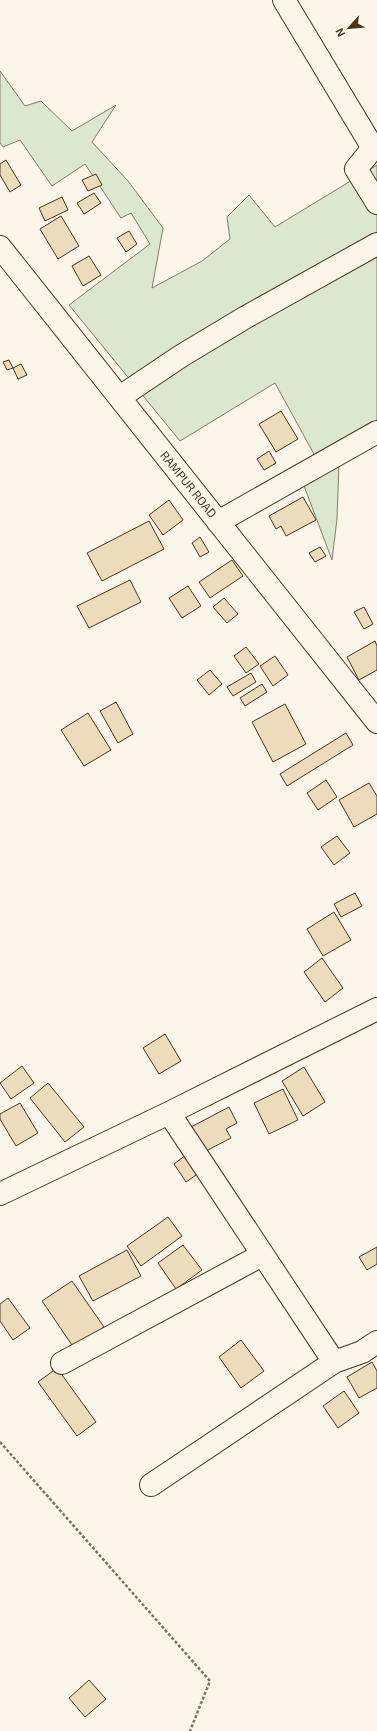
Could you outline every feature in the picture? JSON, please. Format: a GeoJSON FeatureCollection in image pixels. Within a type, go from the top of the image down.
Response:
{"type":"FeatureCollection","features":[{"type":"Feature","properties":{"kind":"street"},"geometry":{"type":"LineString","coordinates":[[284,0],[373,148],[356,169],[377,203]]}},
{"type":"Feature","properties":{"kind":"street"},"geometry":{"type":"LineString","coordinates":[[120,398],[181,356],[377,244]]}},
{"type":"Feature","properties":{"kind":"street","name":"RAMPUR ROAD"},"geometry":{"type":"LineString","coordinates":[[0,247],[377,722]]}},
{"type":"Feature","properties":{"kind":"street"},"geometry":{"type":"LineString","coordinates":[[218,522],[377,432]]}},
{"type":"Feature","properties":{"kind":"street"},"geometry":{"type":"LineString","coordinates":[[0,1194],[169,1113],[377,1009]]}},
{"type":"Feature","properties":{"kind":"street"},"geometry":{"type":"LineString","coordinates":[[169,1113],[262,1256],[334,1362]]}},
{"type":"Feature","properties":{"kind":"street"},"geometry":{"type":"LineString","coordinates":[[62,1363],[262,1256]]}},
{"type":"Feature","properties":{"kind":"street"},"geometry":{"type":"LineString","coordinates":[[152,1484],[334,1362],[362,1352],[377,1342]]}},
{"type":"Feature","properties":{"kind":"path"},"geometry":{"type":"LineString","coordinates":[[0,1442],[210,1681],[190,1731]]}},
{"type":"Feature","properties":{"kind":"green space"},"geometry":{"type":"Polygon","coordinates":[[[0,71],[25,106],[41,101],[72,131],[116,105],[92,142],[128,181],[163,228],[152,288],[202,261],[230,239],[227,217],[249,195],[275,227],[377,165],[377,421],[315,456],[275,383],[180,441],[69,305],[150,244],[131,213],[121,218],[85,164],[52,186],[20,140],[3,147],[0,143],[0,71]]]}},
{"type":"Feature","properties":{"kind":"green space"},"geometry":{"type":"Polygon","coordinates":[[[339,463],[337,519],[332,560],[303,483],[339,463]]]}},
{"type":"Feature","properties":{"kind":"building"},"geometry":{"type":"Polygon","coordinates":[[[6,160],[21,185],[10,192],[0,175],[0,164],[6,160]]]}},
{"type":"Feature","properties":{"kind":"building"},"geometry":{"type":"Polygon","coordinates":[[[96,174],[102,185],[88,191],[82,180],[96,174]]]}},
{"type":"Feature","properties":{"kind":"building"},"geometry":{"type":"Polygon","coordinates":[[[94,193],[101,203],[84,214],[77,203],[94,193]]]}},
{"type":"Feature","properties":{"kind":"building"},"geometry":{"type":"Polygon","coordinates":[[[62,197],[68,210],[45,221],[39,208],[62,197]]]}},
{"type":"Feature","properties":{"kind":"building"},"geometry":{"type":"Polygon","coordinates":[[[61,216],[79,246],[58,259],[40,229],[61,216]]]}},
{"type":"Feature","properties":{"kind":"building"},"geometry":{"type":"Polygon","coordinates":[[[129,231],[137,244],[126,252],[117,238],[129,231]]]}},
{"type":"Feature","properties":{"kind":"building"},"geometry":{"type":"Polygon","coordinates":[[[89,256],[101,275],[83,286],[72,266],[89,256]]]}},
{"type":"Feature","properties":{"kind":"building"},"geometry":{"type":"Polygon","coordinates":[[[9,360],[13,368],[7,370],[3,362],[9,360]]]}},
{"type":"Feature","properties":{"kind":"building"},"geometry":{"type":"Polygon","coordinates":[[[21,364],[27,375],[18,379],[13,368],[21,364]]]}},
{"type":"Feature","properties":{"kind":"building"},"geometry":{"type":"Polygon","coordinates":[[[281,411],[298,439],[276,452],[259,424],[281,411]]]}},
{"type":"Feature","properties":{"kind":"building"},"geometry":{"type":"Polygon","coordinates":[[[269,451],[276,463],[264,470],[257,459],[269,451]]]}},
{"type":"Feature","properties":{"kind":"building"},"geometry":{"type":"Polygon","coordinates":[[[303,497],[316,520],[286,536],[281,526],[276,529],[269,516],[303,497]]]}},
{"type":"Feature","properties":{"kind":"building"},"geometry":{"type":"Polygon","coordinates":[[[169,500],[183,520],[163,535],[149,515],[169,500]]]}},
{"type":"Feature","properties":{"kind":"building"},"geometry":{"type":"Polygon","coordinates":[[[149,521],[164,549],[102,581],[87,553],[149,521]]]}},
{"type":"Feature","properties":{"kind":"building"},"geometry":{"type":"Polygon","coordinates":[[[200,537],[209,552],[200,557],[192,543],[200,537]]]}},
{"type":"Feature","properties":{"kind":"building"},"geometry":{"type":"Polygon","coordinates":[[[320,547],[326,556],[315,562],[309,553],[320,547]]]}},
{"type":"Feature","properties":{"kind":"building"},"geometry":{"type":"Polygon","coordinates":[[[232,560],[243,576],[210,598],[199,582],[232,560]]]}},
{"type":"Feature","properties":{"kind":"building"},"geometry":{"type":"Polygon","coordinates":[[[130,580],[141,602],[89,628],[77,606],[130,580]]]}},
{"type":"Feature","properties":{"kind":"building"},"geometry":{"type":"Polygon","coordinates":[[[188,586],[201,606],[182,618],[169,598],[188,586]]]}},
{"type":"Feature","properties":{"kind":"building"},"geometry":{"type":"Polygon","coordinates":[[[224,598],[238,614],[227,623],[213,607],[224,598]]]}},
{"type":"Feature","properties":{"kind":"building"},"geometry":{"type":"Polygon","coordinates":[[[364,607],[373,624],[364,629],[354,612],[364,607]]]}},
{"type":"Feature","properties":{"kind":"building"},"geometry":{"type":"Polygon","coordinates":[[[375,641],[377,646],[377,670],[359,680],[347,657],[375,641]]]}},
{"type":"Feature","properties":{"kind":"building"},"geometry":{"type":"Polygon","coordinates":[[[246,647],[259,664],[246,673],[234,656],[246,647]]]}},
{"type":"Feature","properties":{"kind":"building"},"geometry":{"type":"Polygon","coordinates":[[[275,656],[288,675],[273,686],[260,666],[275,656]]]}},
{"type":"Feature","properties":{"kind":"building"},"geometry":{"type":"Polygon","coordinates":[[[210,670],[222,684],[209,695],[197,680],[210,670]]]}},
{"type":"Feature","properties":{"kind":"building"},"geometry":{"type":"Polygon","coordinates":[[[251,673],[256,682],[233,696],[227,687],[251,673]]]}},
{"type":"Feature","properties":{"kind":"building"},"geometry":{"type":"Polygon","coordinates":[[[262,684],[267,692],[245,706],[240,698],[262,684]]]}},
{"type":"Feature","properties":{"kind":"building"},"geometry":{"type":"Polygon","coordinates":[[[116,702],[133,734],[118,743],[100,711],[116,702]]]}},
{"type":"Feature","properties":{"kind":"building"},"geometry":{"type":"Polygon","coordinates":[[[285,704],[306,744],[273,762],[252,722],[285,704]]]}},
{"type":"Feature","properties":{"kind":"building"},"geometry":{"type":"Polygon","coordinates":[[[88,713],[111,750],[84,766],[61,730],[88,713]]]}},
{"type":"Feature","properties":{"kind":"building"},"geometry":{"type":"Polygon","coordinates":[[[346,733],[353,745],[287,786],[280,774],[346,733]]]}},
{"type":"Feature","properties":{"kind":"building"},"geometry":{"type":"Polygon","coordinates":[[[326,780],[337,797],[318,810],[307,793],[326,780]]]}},
{"type":"Feature","properties":{"kind":"building"},"geometry":{"type":"Polygon","coordinates":[[[369,783],[377,796],[377,814],[354,827],[339,800],[369,783]]]}},
{"type":"Feature","properties":{"kind":"building"},"geometry":{"type":"Polygon","coordinates":[[[337,836],[350,853],[334,865],[321,847],[337,836]]]}},
{"type":"Feature","properties":{"kind":"building"},"geometry":{"type":"Polygon","coordinates":[[[355,893],[362,906],[341,917],[334,904],[355,893]]]}},
{"type":"Feature","properties":{"kind":"building"},"geometry":{"type":"Polygon","coordinates":[[[334,912],[351,940],[323,956],[307,929],[334,912]]]}},
{"type":"Feature","properties":{"kind":"building"},"geometry":{"type":"Polygon","coordinates":[[[322,958],[343,988],[325,1002],[304,972],[322,958]]]}},
{"type":"Feature","properties":{"kind":"building"},"geometry":{"type":"Polygon","coordinates":[[[165,1034],[181,1061],[159,1074],[143,1048],[165,1034]]]}},
{"type":"Feature","properties":{"kind":"building"},"geometry":{"type":"Polygon","coordinates":[[[22,1066],[34,1083],[11,1099],[0,1083],[22,1066]]]}},
{"type":"Feature","properties":{"kind":"building"},"geometry":{"type":"Polygon","coordinates":[[[304,1067],[325,1102],[303,1116],[282,1081],[304,1067]]]}},
{"type":"Feature","properties":{"kind":"building"},"geometry":{"type":"Polygon","coordinates":[[[48,1083],[84,1127],[65,1142],[30,1098],[48,1083]]]}},
{"type":"Feature","properties":{"kind":"building"},"geometry":{"type":"Polygon","coordinates":[[[283,1089],[298,1120],[269,1134],[254,1103],[283,1089]]]}},
{"type":"Feature","properties":{"kind":"building"},"geometry":{"type":"Polygon","coordinates":[[[20,1103],[38,1133],[16,1146],[0,1119],[0,1114],[20,1103]]]}},
{"type":"Feature","properties":{"kind":"building"},"geometry":{"type":"Polygon","coordinates":[[[229,1107],[237,1123],[226,1129],[231,1138],[204,1152],[191,1127],[229,1107]]]}},
{"type":"Feature","properties":{"kind":"building"},"geometry":{"type":"Polygon","coordinates":[[[186,1155],[199,1173],[186,1182],[174,1164],[186,1155]]]}},
{"type":"Feature","properties":{"kind":"building"},"geometry":{"type":"Polygon","coordinates":[[[168,1217],[182,1236],[141,1266],[127,1246],[168,1217]]]}},
{"type":"Feature","properties":{"kind":"building"},"geometry":{"type":"Polygon","coordinates":[[[183,1245],[202,1270],[176,1289],[158,1263],[183,1245]]]}},
{"type":"Feature","properties":{"kind":"building"},"geometry":{"type":"Polygon","coordinates":[[[377,1247],[377,1264],[367,1270],[359,1257],[377,1247]]]}},
{"type":"Feature","properties":{"kind":"building"},"geometry":{"type":"Polygon","coordinates":[[[127,1250],[141,1276],[93,1301],[79,1276],[127,1250]]]}},
{"type":"Feature","properties":{"kind":"building"},"geometry":{"type":"Polygon","coordinates":[[[72,1281],[104,1327],[74,1348],[42,1301],[72,1281]]]}},
{"type":"Feature","properties":{"kind":"building"},"geometry":{"type":"Polygon","coordinates":[[[8,1298],[30,1328],[13,1340],[0,1321],[0,1304],[8,1298]]]}},
{"type":"Feature","properties":{"kind":"building"},"geometry":{"type":"Polygon","coordinates":[[[241,1340],[264,1371],[241,1388],[219,1357],[241,1340]]]}},
{"type":"Feature","properties":{"kind":"building"},"geometry":{"type":"Polygon","coordinates":[[[372,1362],[377,1371],[377,1388],[359,1398],[347,1377],[372,1362]]]}},
{"type":"Feature","properties":{"kind":"building"},"geometry":{"type":"Polygon","coordinates":[[[57,1368],[96,1422],[77,1436],[38,1382],[57,1368]]]}},
{"type":"Feature","properties":{"kind":"building"},"geometry":{"type":"Polygon","coordinates":[[[344,1391],[359,1413],[338,1428],[323,1406],[344,1391]]]}},
{"type":"Feature","properties":{"kind":"building"},"geometry":{"type":"Polygon","coordinates":[[[89,1680],[106,1699],[85,1717],[69,1698],[89,1680]]]}}]}
